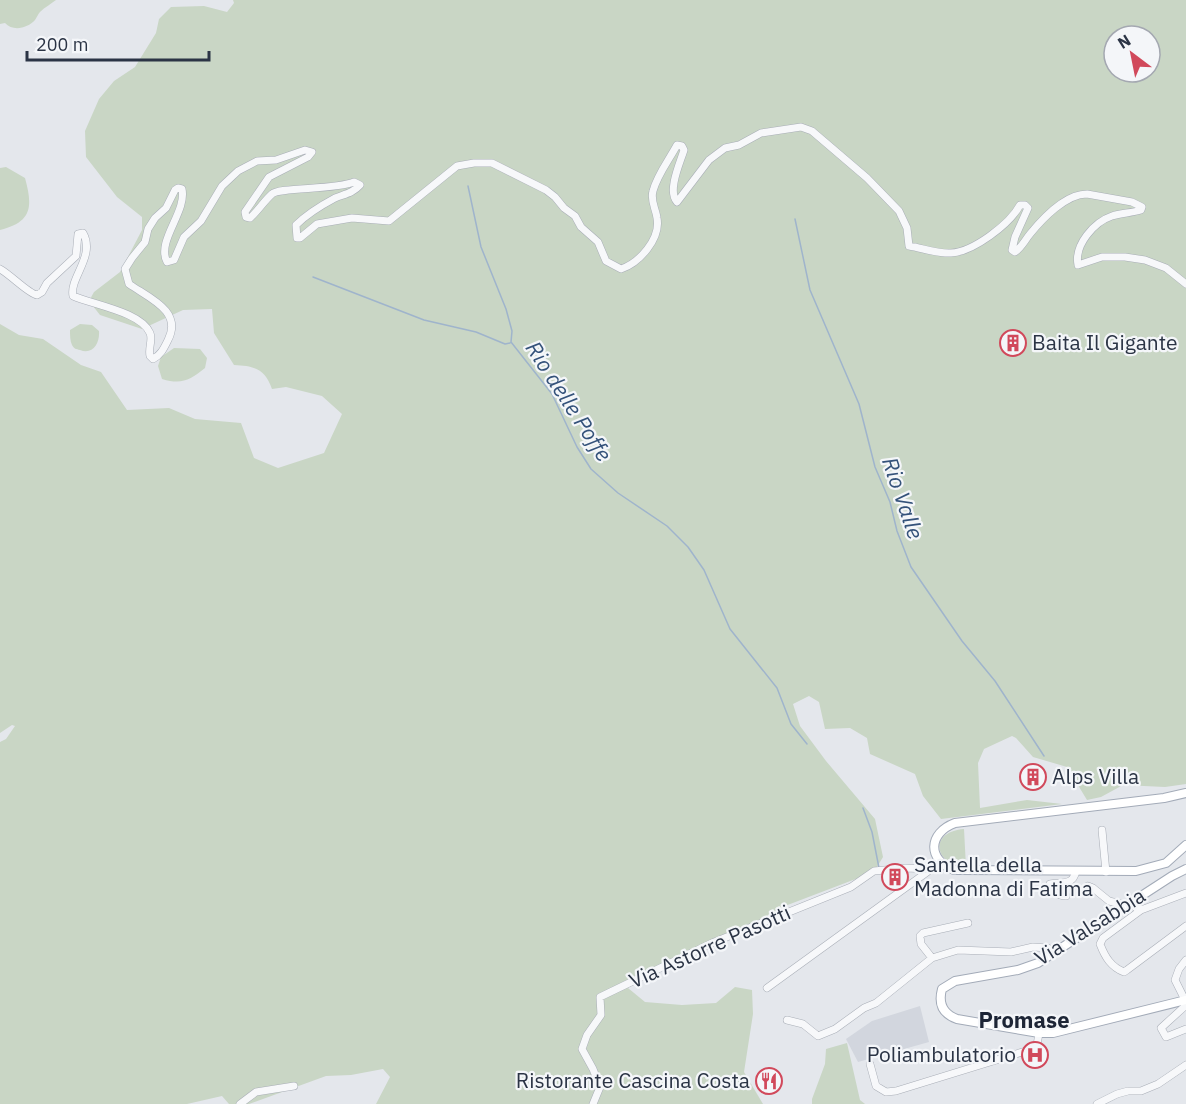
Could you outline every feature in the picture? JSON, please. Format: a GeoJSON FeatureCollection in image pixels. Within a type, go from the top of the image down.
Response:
{"type":"FeatureCollection","features":[{"type":"Feature","properties":{"kind":"main road"},"geometry":{"type":"LineString","coordinates":[[940,862],[934,848],[935,840],[945,826],[955,823],[1164,798],[1186,793]]}},
{"type":"Feature","properties":{"kind":"main road","name":"Via Valsabbia"},"geometry":{"type":"LineString","coordinates":[[940,862],[954,870],[969,872],[1136,871],[1166,863],[1186,845]]}},
{"type":"Feature","properties":{"kind":"main road","name":"Via Valsabbia"},"geometry":{"type":"LineString","coordinates":[[1186,869],[1038,963],[1018,970],[956,981],[942,989],[940,998],[942,1009],[957,1019],[1039,1034],[1071,1029],[1186,1000]]}},
{"type":"Feature","properties":{"kind":"street"},"geometry":{"type":"LineString","coordinates":[[0,269],[15,278],[28,292],[37,295],[76,256],[78,234],[83,233],[86,236],[86,255],[72,290],[73,296],[139,319],[146,325],[152,338],[149,350],[153,359],[164,350],[173,331],[173,324],[161,305],[129,284],[125,269],[145,242],[148,229],[155,218],[166,208],[178,188],[182,189],[183,194],[178,215],[167,241],[165,257],[167,262],[174,260],[184,237],[201,221],[222,186],[238,171],[257,161],[276,160],[305,150],[312,152],[308,157],[269,177],[245,212],[246,217],[250,218],[271,194],[280,190],[334,188],[354,182],[360,185],[354,191],[308,212],[296,225],[297,238],[317,224],[352,218],[389,221],[457,166],[492,163],[546,190],[555,197],[597,242],[606,261],[621,269],[630,266],[652,242],[658,224],[652,193],[658,177],[677,145],[682,146],[684,150],[677,170],[673,194],[677,202],[709,160],[725,148],[739,145],[761,133],[801,127],[812,131],[867,177],[899,211],[907,228],[909,246],[952,253],[963,251],[985,239],[1015,215],[1020,205],[1025,205],[1028,208],[1015,237],[1012,250],[1015,252],[1032,232],[1064,202],[1081,194],[1095,195],[1132,202],[1142,207],[1141,210],[1110,216],[1096,226],[1084,238],[1077,260],[1078,265],[1102,257],[1145,260],[1166,268],[1186,284]]}},
{"type":"Feature","properties":{"kind":"street","name":"Via Valsabbia"},"geometry":{"type":"LineString","coordinates":[[1102,830],[1106,872]]}},
{"type":"Feature","properties":{"kind":"street"},"geometry":{"type":"LineString","coordinates":[[767,988],[928,873],[940,862]]}},
{"type":"Feature","properties":{"kind":"street","name":"Via Astorre Pasotti"},"geometry":{"type":"LineString","coordinates":[[593,1104],[600,1087],[582,1049],[587,1035],[601,1015],[600,997],[712,943],[849,888],[874,871],[905,868],[931,869]]}},
{"type":"Feature","properties":{"kind":"street"},"geometry":{"type":"LineString","coordinates":[[1066,896],[1061,896],[1054,891],[1050,884],[1070,882],[1075,877],[1076,871]]}},
{"type":"Feature","properties":{"kind":"street"},"geometry":{"type":"LineString","coordinates":[[1088,886],[1109,901],[1141,909]]}},
{"type":"Feature","properties":{"kind":"street"},"geometry":{"type":"LineString","coordinates":[[1186,893],[1141,909],[1103,938],[1100,944],[1112,966],[1124,972],[1186,926]]}},
{"type":"Feature","properties":{"kind":"street"},"geometry":{"type":"LineString","coordinates":[[932,958],[921,944],[920,936],[923,933],[968,923]]}},
{"type":"Feature","properties":{"kind":"street"},"geometry":{"type":"LineString","coordinates":[[787,1020],[803,1024],[818,1036],[828,1032],[885,997],[932,958],[958,950],[1011,952],[1033,947],[1048,948],[1055,953]]}},
{"type":"Feature","properties":{"kind":"street"},"geometry":{"type":"LineString","coordinates":[[1186,960],[1175,980],[1186,1000],[1184,1007],[1161,1028],[1166,1037],[1186,1029]]}},
{"type":"Feature","properties":{"kind":"street"},"geometry":{"type":"LineString","coordinates":[[870,1064],[876,1086],[886,1092],[896,1091],[1032,1049],[1037,1045],[1039,1034]]}},
{"type":"Feature","properties":{"kind":"street"},"geometry":{"type":"LineString","coordinates":[[1097,1104],[1117,1094],[1141,1091],[1158,1084],[1186,1065]]}},
{"type":"Feature","properties":{"kind":"street"},"geometry":{"type":"LineString","coordinates":[[240,1104],[256,1092],[294,1086]]}},
{"type":"Feature","properties":{"kind":"shaded area"},"geometry":{"type":"Polygon","coordinates":[[[920,1006],[929,1042],[858,1062],[846,1039],[872,1021],[920,1006]]]}},
{"type":"Feature","properties":{"kind":"green space"},"geometry":{"type":"Polygon","coordinates":[[[0,0],[56,0],[40,12],[32,23],[16,28],[5,23],[0,24],[0,0]]]}},
{"type":"Feature","properties":{"kind":"green space"},"geometry":{"type":"Polygon","coordinates":[[[233,0],[1186,0],[1186,784],[1165,787],[1123,785],[1101,797],[1087,800],[1067,767],[1033,757],[1012,736],[984,749],[978,763],[980,808],[1027,800],[1062,804],[941,819],[923,796],[915,774],[870,754],[867,738],[850,728],[825,729],[819,702],[809,696],[793,704],[800,726],[875,819],[883,857],[874,872],[785,906],[740,932],[677,961],[628,988],[645,1002],[682,1005],[716,1003],[735,987],[752,990],[753,1014],[744,1072],[763,1104],[376,1104],[390,1077],[383,1069],[351,1075],[326,1076],[249,1104],[229,1104],[222,1096],[187,1104],[0,1104],[0,742],[6,739],[15,726],[12,725],[0,733],[0,324],[19,335],[43,339],[81,365],[101,372],[127,410],[169,408],[195,419],[241,423],[254,458],[278,468],[324,453],[342,414],[322,396],[286,387],[272,389],[266,377],[258,370],[248,366],[234,365],[214,333],[212,309],[183,310],[142,329],[100,315],[89,301],[94,292],[120,272],[142,230],[142,217],[117,197],[86,157],[85,131],[99,99],[114,81],[135,67],[156,33],[159,19],[171,7],[204,6],[227,12],[234,3],[233,0]]]}},
{"type":"Feature","properties":{"kind":"green space"},"geometry":{"type":"Polygon","coordinates":[[[6,167],[25,178],[29,205],[28,212],[19,223],[0,230],[0,168],[6,167]]]}},
{"type":"Feature","properties":{"kind":"green space"},"geometry":{"type":"Polygon","coordinates":[[[80,324],[92,325],[99,331],[97,344],[89,351],[75,349],[71,343],[70,330],[80,324]]]}},
{"type":"Feature","properties":{"kind":"green space"},"geometry":{"type":"Polygon","coordinates":[[[174,348],[200,349],[207,358],[205,368],[185,380],[175,382],[162,379],[158,366],[161,357],[174,348]]]}},
{"type":"Feature","properties":{"kind":"green space"},"geometry":{"type":"Polygon","coordinates":[[[964,829],[966,867],[947,861],[940,848],[940,842],[945,836],[952,831],[964,829]]]}},
{"type":"Feature","properties":{"kind":"green space"},"geometry":{"type":"Polygon","coordinates":[[[847,1043],[860,1100],[865,1104],[812,1104],[825,1064],[826,1049],[847,1043]]]}},
{"type":"Feature","properties":{"kind":"waterway","name":"Rio delle Poffe"},"geometry":{"type":"LineString","coordinates":[[468,186],[481,247],[506,309],[512,331],[511,342],[552,394],[577,447],[591,469],[618,493],[667,526],[688,547],[704,570],[730,629],[777,688],[791,724],[807,744]]}},
{"type":"Feature","properties":{"kind":"waterway","name":"Rio Valle"},"geometry":{"type":"LineString","coordinates":[[795,219],[810,290],[859,404],[875,467],[890,502],[897,531],[911,567],[962,641],[995,681],[1044,756]]}},
{"type":"Feature","properties":{"kind":"waterway"},"geometry":{"type":"LineString","coordinates":[[313,277],[424,320],[476,332],[505,344],[510,343]]}},
{"type":"Feature","properties":{"kind":"waterway","name":"Rio delle Poffe"},"geometry":{"type":"LineString","coordinates":[[863,808],[872,832],[879,868]]}},
{"type":"Feature","properties":{"kind":"place","name":"Baita Il Gigante"},"geometry":{"type":"Point","coordinates":[1013,343]}},
{"type":"Feature","properties":{"kind":"place","name":"Alps Villa"},"geometry":{"type":"Point","coordinates":[1033,777]}},
{"type":"Feature","properties":{"kind":"place","name":"Santella della Madonna di Fatima"},"geometry":{"type":"Point","coordinates":[895,877]}},
{"type":"Feature","properties":{"kind":"place","name":"Poliambulatorio"},"geometry":{"type":"Point","coordinates":[1035,1055]}},
{"type":"Feature","properties":{"kind":"place","name":"Ristorante Cascina Costa"},"geometry":{"type":"Point","coordinates":[769,1081]}},
{"type":"Feature","properties":{"kind":"district","name":"Promase"},"geometry":{"type":"Point","coordinates":[1024,1020]}}]}
